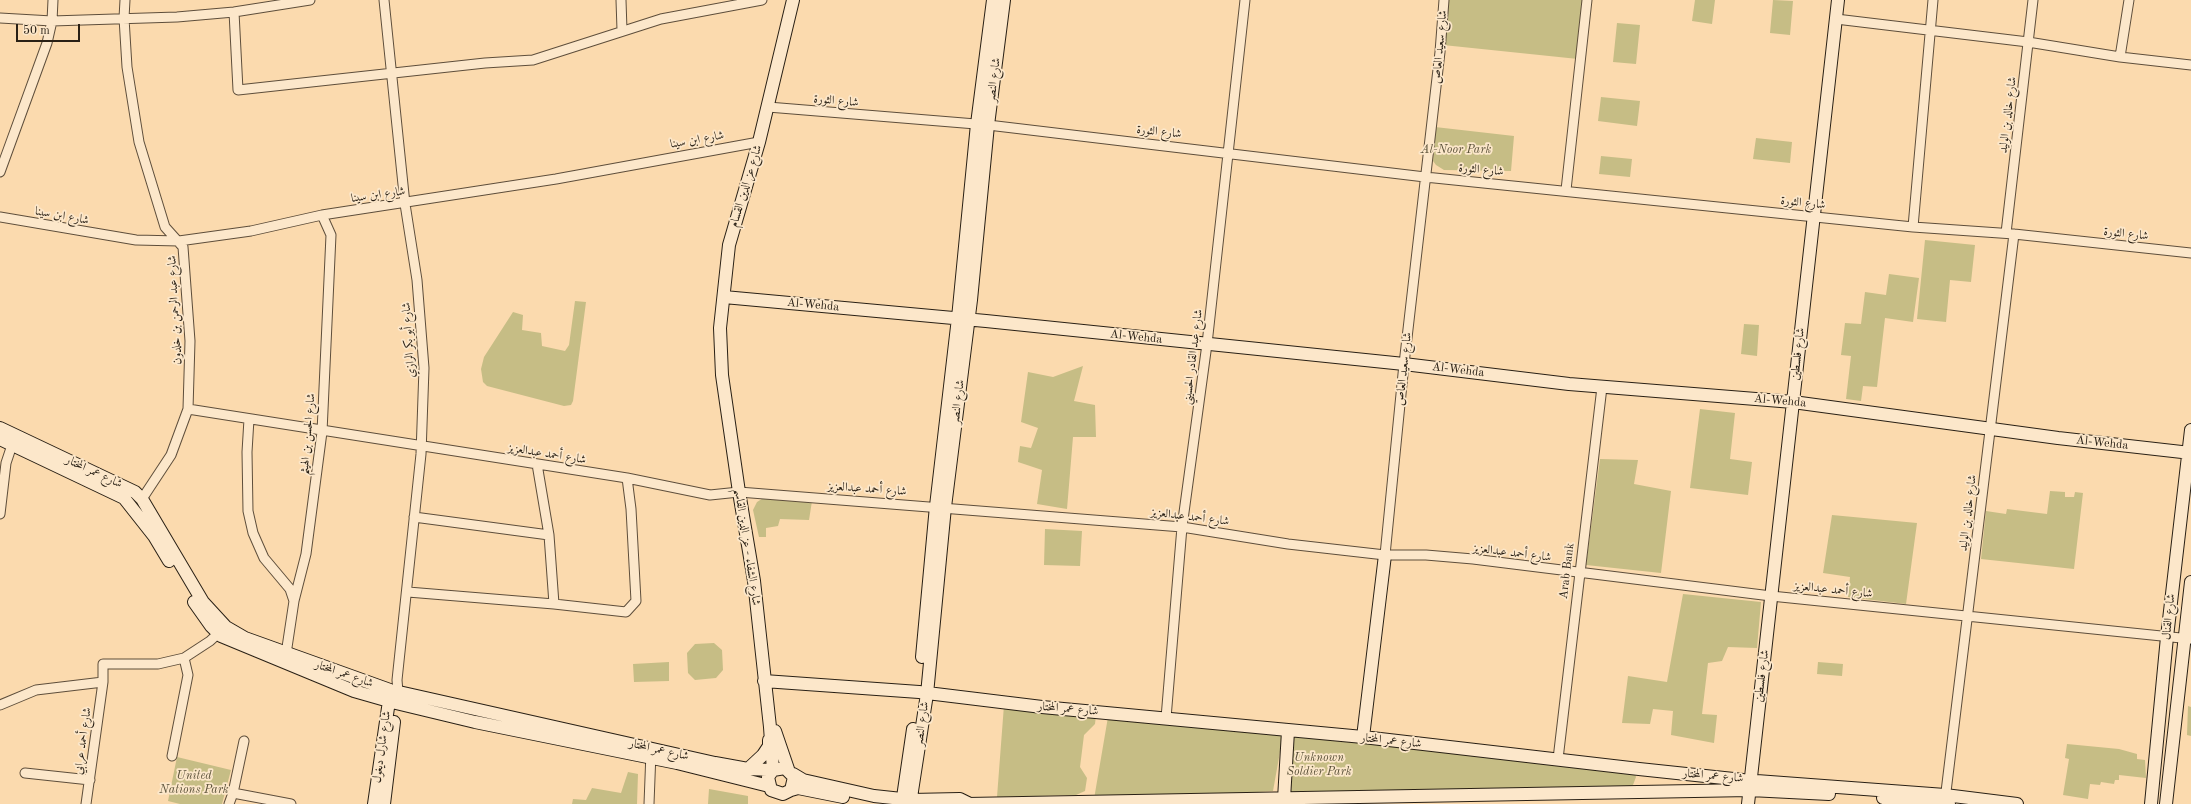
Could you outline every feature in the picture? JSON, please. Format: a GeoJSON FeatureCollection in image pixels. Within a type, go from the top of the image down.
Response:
{"type":"FeatureCollection","features":[{"type":"Feature","properties":{"kind":"main road","name":"شارع عز الدين القسام"},"geometry":{"type":"LineString","coordinates":[[722,375],[720,328],[729,245],[760,142],[793,0]]}},
{"type":"Feature","properties":{"kind":"main road","name":"شارع النصر"},"geometry":{"type":"LineString","coordinates":[[906,802],[923,693],[940,507],[963,318],[983,125],[993,0]]}},
{"type":"Feature","properties":{"kind":"main road","name":"شارع النصر"},"geometry":{"type":"LineString","coordinates":[[983,125],[1004,0]]}},
{"type":"Feature","properties":{"kind":"main road","name":"شارع فلسطين"},"geometry":{"type":"LineString","coordinates":[[1748,804],[1756,720],[1772,596],[1838,0]]}},
{"type":"Feature","properties":{"kind":"main road","name":"Al-Wehda"},"geometry":{"type":"LineString","coordinates":[[724,297],[963,318],[1404,364],[1602,387],[1793,402],[2190,453]]}},
{"type":"Feature","properties":{"kind":"main road","name":"شارع الشفاء - عز الدين القاسم"},"geometry":{"type":"LineString","coordinates":[[722,375],[738,492],[754,581],[764,681],[770,723]]}},
{"type":"Feature","properties":{"kind":"main road","name":"شارع عمر المختار"},"geometry":{"type":"LineString","coordinates":[[0,428],[14,440],[124,498],[131,504],[154,536],[200,611],[222,630],[394,693],[651,753],[769,786]]}},
{"type":"Feature","properties":{"kind":"main road","name":"شارع القنال"},"geometry":{"type":"LineString","coordinates":[[2151,804],[2167,637],[2190,453],[2191,430]]}},
{"type":"Feature","properties":{"kind":"main road","name":"شارع عمر المختار"},"geometry":{"type":"LineString","coordinates":[[0,439],[14,440],[126,487],[142,499],[203,602],[232,642],[354,691],[394,693]]}},
{"type":"Feature","properties":{"kind":"main road","name":"شارع سعيد العاص"},"geometry":{"type":"LineString","coordinates":[[1363,738],[1385,555]]}},
{"type":"Feature","properties":{"kind":"main road","name":"شارع القنال"},"geometry":{"type":"LineString","coordinates":[[2166,804],[2188,639],[2191,582]]}},
{"type":"Feature","properties":{"kind":"main road","name":"شارع عمر المختار"},"geometry":{"type":"LineString","coordinates":[[764,681],[923,693],[1042,707],[1363,738],[1558,759],[1751,784],[1946,801],[2017,804]]}},
{"type":"Feature","properties":{"kind":"main road","name":"شارع شارل ديغول"},"geometry":{"type":"LineString","coordinates":[[374,804],[394,693]]}},
{"type":"Feature","properties":{"kind":"main road","name":"شارع شارل ديغول"},"geometry":{"type":"LineString","coordinates":[[384,804],[394,693]]}},
{"type":"Feature","properties":{"kind":"main road"},"geometry":{"type":"LineString","coordinates":[[748,769],[756,763],[769,746],[770,723]]}},
{"type":"Feature","properties":{"kind":"main road"},"geometry":{"type":"LineString","coordinates":[[770,723],[773,770]]}},
{"type":"Feature","properties":{"kind":"main road"},"geometry":{"type":"LineString","coordinates":[[770,723],[791,772],[794,782],[791,790]]}},
{"type":"Feature","properties":{"kind":"main road"},"geometry":{"type":"LineString","coordinates":[[1284,799],[1288,731]]}},
{"type":"Feature","properties":{"kind":"main road","name":"شارع عمر المختار"},"geometry":{"type":"LineString","coordinates":[[651,753],[748,769],[773,770]]}},
{"type":"Feature","properties":{"kind":"main road"},"geometry":{"type":"LineString","coordinates":[[878,804],[798,788],[779,794],[769,786],[768,777],[773,770],[781,767],[810,781],[874,796],[906,802],[960,800],[968,804]]}},
{"type":"Feature","properties":{"kind":"main road"},"geometry":{"type":"LineString","coordinates":[[1632,792],[1641,782],[1639,769]]}},
{"type":"Feature","properties":{"kind":"main road","name":"شارع عمر المختار"},"geometry":{"type":"LineString","coordinates":[[968,804],[1067,803],[1089,801],[1154,803],[1284,799],[1404,800],[1632,792],[1751,784]]}},
{"type":"Feature","properties":{"kind":"street"},"geometry":{"type":"LineString","coordinates":[[0,172],[39,67],[52,21],[53,0]]}},
{"type":"Feature","properties":{"kind":"street","name":"شارع عبد الرحمن بن خلدون"},"geometry":{"type":"LineString","coordinates":[[125,0],[124,18],[127,66],[139,142],[165,227],[183,246],[185,254],[190,341],[188,409],[171,455],[142,499]]}},
{"type":"Feature","properties":{"kind":"street"},"geometry":{"type":"LineString","coordinates":[[0,18],[52,21],[177,17],[234,12],[310,0]]}},
{"type":"Feature","properties":{"kind":"street","name":"شارع أبو بكر الرازي"},"geometry":{"type":"LineString","coordinates":[[384,0],[405,204],[417,280],[424,368],[421,447],[408,592],[394,693]]}},
{"type":"Feature","properties":{"kind":"street"},"geometry":{"type":"LineString","coordinates":[[621,0],[622,30]]}},
{"type":"Feature","properties":{"kind":"street"},"geometry":{"type":"LineString","coordinates":[[234,12],[238,90],[485,63],[533,60],[622,30],[660,19],[762,0]]}},
{"type":"Feature","properties":{"kind":"street","name":"شارع عبد القادر الحسيني"},"geometry":{"type":"LineString","coordinates":[[1166,718],[1182,527],[1208,344],[1245,0]]}},
{"type":"Feature","properties":{"kind":"street","name":"شارع سعيد العاص"},"geometry":{"type":"LineString","coordinates":[[1385,555],[1404,364],[1440,52],[1444,0]]}},
{"type":"Feature","properties":{"kind":"street"},"geometry":{"type":"LineString","coordinates":[[1566,190],[1587,0]]}},
{"type":"Feature","properties":{"kind":"street"},"geometry":{"type":"LineString","coordinates":[[1912,227],[1933,0]]}},
{"type":"Feature","properties":{"kind":"street","name":"شارع خالد بن الوليد"},"geometry":{"type":"LineString","coordinates":[[1946,801],[1991,428],[2033,0]]}},
{"type":"Feature","properties":{"kind":"street"},"geometry":{"type":"LineString","coordinates":[[2120,57],[2129,0]]}},
{"type":"Feature","properties":{"kind":"street"},"geometry":{"type":"LineString","coordinates":[[1836,19],[1930,29],[2028,42],[2120,57],[2191,65]]}},
{"type":"Feature","properties":{"kind":"street","name":"شارع الثورة"},"geometry":{"type":"LineString","coordinates":[[768,107],[983,125],[1229,152],[1425,177],[1566,190],[1912,227],[2010,233],[2191,253]]}},
{"type":"Feature","properties":{"kind":"street","name":"شارع ابن سينا"},"geometry":{"type":"LineString","coordinates":[[0,217],[136,240],[179,241],[252,231],[322,215],[405,204],[760,142]]}},
{"type":"Feature","properties":{"kind":"street","name":"شارع الحسن بن الهيثم"},"geometry":{"type":"LineString","coordinates":[[286,654],[294,601],[306,554],[322,432],[331,236],[322,215]]}},
{"type":"Feature","properties":{"kind":"street","name":"Arab Bank"},"geometry":{"type":"LineString","coordinates":[[1558,759],[1602,387]]}},
{"type":"Feature","properties":{"kind":"street","name":"شارع أحمد عبدالعزيز"},"geometry":{"type":"LineString","coordinates":[[188,409],[322,432],[627,478],[710,495],[738,492],[1182,527],[1288,544],[1385,555],[1426,555],[1772,596],[2188,639]]}},
{"type":"Feature","properties":{"kind":"street"},"geometry":{"type":"LineString","coordinates":[[249,419],[247,452],[248,511],[253,533],[264,558],[290,590],[294,601]]}},
{"type":"Feature","properties":{"kind":"street"},"geometry":{"type":"LineString","coordinates":[[0,514],[6,463],[14,440]]}},
{"type":"Feature","properties":{"kind":"street"},"geometry":{"type":"LineString","coordinates":[[537,464],[549,536],[554,604]]}},
{"type":"Feature","properties":{"kind":"street"},"geometry":{"type":"LineString","coordinates":[[408,592],[554,604],[626,612],[634,605],[636,601],[631,516],[627,478]]}},
{"type":"Feature","properties":{"kind":"street"},"geometry":{"type":"LineString","coordinates":[[414,517],[549,536]]}},
{"type":"Feature","properties":{"kind":"street"},"geometry":{"type":"LineString","coordinates":[[172,756],[188,676],[184,658],[222,630]]}},
{"type":"Feature","properties":{"kind":"street","name":"شارع أحمد عرابي"},"geometry":{"type":"LineString","coordinates":[[86,804],[103,682],[103,664],[158,664],[184,658]]}},
{"type":"Feature","properties":{"kind":"street"},"geometry":{"type":"LineString","coordinates":[[0,705],[36,690],[103,682]]}},
{"type":"Feature","properties":{"kind":"street"},"geometry":{"type":"LineString","coordinates":[[229,804],[233,793],[244,741]]}},
{"type":"Feature","properties":{"kind":"street"},"geometry":{"type":"LineString","coordinates":[[649,804],[651,753]]}},
{"type":"Feature","properties":{"kind":"street"},"geometry":{"type":"LineString","coordinates":[[25,773],[90,780]]}},
{"type":"Feature","properties":{"kind":"street"},"geometry":{"type":"LineString","coordinates":[[233,793],[291,804]]}},
{"type":"Feature","properties":{"kind":"green space"},"geometry":{"type":"Polygon","coordinates":[[[1448,0],[1584,0],[1578,59],[1443,45],[1448,0]]]}},
{"type":"Feature","properties":{"kind":"green space"},"geometry":{"type":"Polygon","coordinates":[[[1695,0],[1715,0],[1712,24],[1692,21],[1695,0]]]}},
{"type":"Feature","properties":{"kind":"green space"},"geometry":{"type":"Polygon","coordinates":[[[1773,0],[1793,1],[1790,35],[1770,33],[1773,0]]]}},
{"type":"Feature","properties":{"kind":"green space"},"geometry":{"type":"Polygon","coordinates":[[[1617,23],[1640,25],[1636,64],[1613,62],[1617,23]]]}},
{"type":"Feature","properties":{"kind":"green space"},"geometry":{"type":"Polygon","coordinates":[[[1601,97],[1640,101],[1637,126],[1598,121],[1601,97]]]}},
{"type":"Feature","properties":{"kind":"green space","name":"Al-Noor Park"},"geometry":{"type":"Polygon","coordinates":[[[1435,127],[1514,136],[1511,171],[1444,170],[1433,161],[1435,127]]]}},
{"type":"Feature","properties":{"kind":"green space"},"geometry":{"type":"Polygon","coordinates":[[[1756,138],[1792,142],[1790,163],[1753,159],[1756,138]]]}},
{"type":"Feature","properties":{"kind":"green space"},"geometry":{"type":"Polygon","coordinates":[[[1601,156],[1632,159],[1630,177],[1599,174],[1601,156]]]}},
{"type":"Feature","properties":{"kind":"green space"},"geometry":{"type":"Polygon","coordinates":[[[1925,240],[1975,245],[1971,282],[1950,280],[1946,322],[1917,319],[1925,240]]]}},
{"type":"Feature","properties":{"kind":"green space"},"geometry":{"type":"Polygon","coordinates":[[[1889,274],[1919,278],[1913,322],[1885,318],[1877,387],[1863,386],[1861,401],[1846,399],[1851,356],[1841,355],[1845,323],[1861,324],[1865,292],[1886,295],[1889,274]]]}},
{"type":"Feature","properties":{"kind":"green space"},"geometry":{"type":"Polygon","coordinates":[[[575,301],[586,302],[573,401],[571,405],[564,406],[487,386],[483,382],[481,369],[484,357],[513,312],[523,315],[522,330],[541,333],[542,346],[565,351],[569,345],[575,301]]]}},
{"type":"Feature","properties":{"kind":"green space"},"geometry":{"type":"Polygon","coordinates":[[[1744,324],[1759,325],[1757,356],[1741,354],[1744,324]]]}},
{"type":"Feature","properties":{"kind":"green space"},"geometry":{"type":"Polygon","coordinates":[[[1083,366],[1074,401],[1095,405],[1096,437],[1073,437],[1067,509],[1037,504],[1042,470],[1018,462],[1020,446],[1031,448],[1038,428],[1021,422],[1028,372],[1053,377],[1083,366]]]}},
{"type":"Feature","properties":{"kind":"green space"},"geometry":{"type":"Polygon","coordinates":[[[1700,409],[1735,413],[1730,459],[1752,462],[1748,495],[1690,488],[1700,409]]]}},
{"type":"Feature","properties":{"kind":"green space"},"geometry":{"type":"Polygon","coordinates":[[[1600,459],[1638,460],[1634,484],[1671,491],[1661,573],[1586,565],[1600,459]]]}},
{"type":"Feature","properties":{"kind":"green space"},"geometry":{"type":"Polygon","coordinates":[[[2050,491],[2065,492],[2065,497],[2074,497],[2075,492],[2083,493],[2074,569],[1981,559],[1986,511],[2006,514],[2007,509],[2047,514],[2050,491]]]}},
{"type":"Feature","properties":{"kind":"green space"},"geometry":{"type":"Polygon","coordinates":[[[765,497],[812,501],[809,520],[780,519],[778,526],[766,528],[766,537],[759,537],[753,510],[757,502],[765,497]]]}},
{"type":"Feature","properties":{"kind":"green space"},"geometry":{"type":"Polygon","coordinates":[[[1832,515],[1917,523],[1906,604],[1848,597],[1850,577],[1823,573],[1832,515]]]}},
{"type":"Feature","properties":{"kind":"green space"},"geometry":{"type":"Polygon","coordinates":[[[1045,529],[1082,531],[1080,566],[1044,565],[1045,529]]]}},
{"type":"Feature","properties":{"kind":"green space"},"geometry":{"type":"Polygon","coordinates":[[[1683,594],[1761,602],[1757,648],[1728,647],[1722,661],[1708,663],[1702,714],[1717,715],[1714,743],[1671,735],[1673,711],[1653,709],[1650,724],[1622,723],[1628,676],[1667,682],[1683,594]]]}},
{"type":"Feature","properties":{"kind":"green space"},"geometry":{"type":"Polygon","coordinates":[[[714,643],[722,650],[723,670],[716,678],[695,680],[688,673],[687,653],[695,644],[714,643]]]}},
{"type":"Feature","properties":{"kind":"green space"},"geometry":{"type":"Polygon","coordinates":[[[669,662],[669,681],[634,682],[633,664],[669,662]]]}},
{"type":"Feature","properties":{"kind":"green space"},"geometry":{"type":"Polygon","coordinates":[[[1818,662],[1843,664],[1842,676],[1817,674],[1818,662]]]}},
{"type":"Feature","properties":{"kind":"green space"},"geometry":{"type":"Polygon","coordinates":[[[1004,705],[1096,715],[1095,724],[1084,735],[1080,767],[1087,778],[1085,791],[1076,795],[997,797],[1004,705]]]}},
{"type":"Feature","properties":{"kind":"green space"},"geometry":{"type":"Polygon","coordinates":[[[2188,706],[2191,707],[2191,736],[2187,735],[2188,706]]]}},
{"type":"Feature","properties":{"kind":"green space","name":"Unknown Soldier Park"},"geometry":{"type":"Polygon","coordinates":[[[1108,717],[1283,735],[1273,791],[1183,797],[1094,799],[1108,717]]]}},
{"type":"Feature","properties":{"kind":"green space","name":"Unknown Soldier Park"},"geometry":{"type":"Polygon","coordinates":[[[1291,735],[1634,771],[1636,777],[1633,785],[1624,789],[1288,795],[1291,735]]]}},
{"type":"Feature","properties":{"kind":"green space"},"geometry":{"type":"Polygon","coordinates":[[[2067,744],[2119,749],[2137,754],[2137,759],[2145,760],[2146,778],[2119,775],[2119,780],[2115,780],[2114,784],[2101,782],[2100,785],[2090,784],[2088,799],[2063,795],[2069,759],[2065,758],[2067,744]]]}},
{"type":"Feature","properties":{"kind":"green space","name":"United Nations Park"},"geometry":{"type":"Polygon","coordinates":[[[177,757],[231,770],[222,804],[180,804],[168,801],[177,757]]]}},
{"type":"Feature","properties":{"kind":"green space"},"geometry":{"type":"Polygon","coordinates":[[[628,772],[638,774],[637,804],[572,804],[573,799],[586,800],[592,788],[621,793],[628,772]]]}},
{"type":"Feature","properties":{"kind":"green space"},"geometry":{"type":"Polygon","coordinates":[[[709,789],[748,796],[748,804],[708,804],[709,789]]]}}]}
